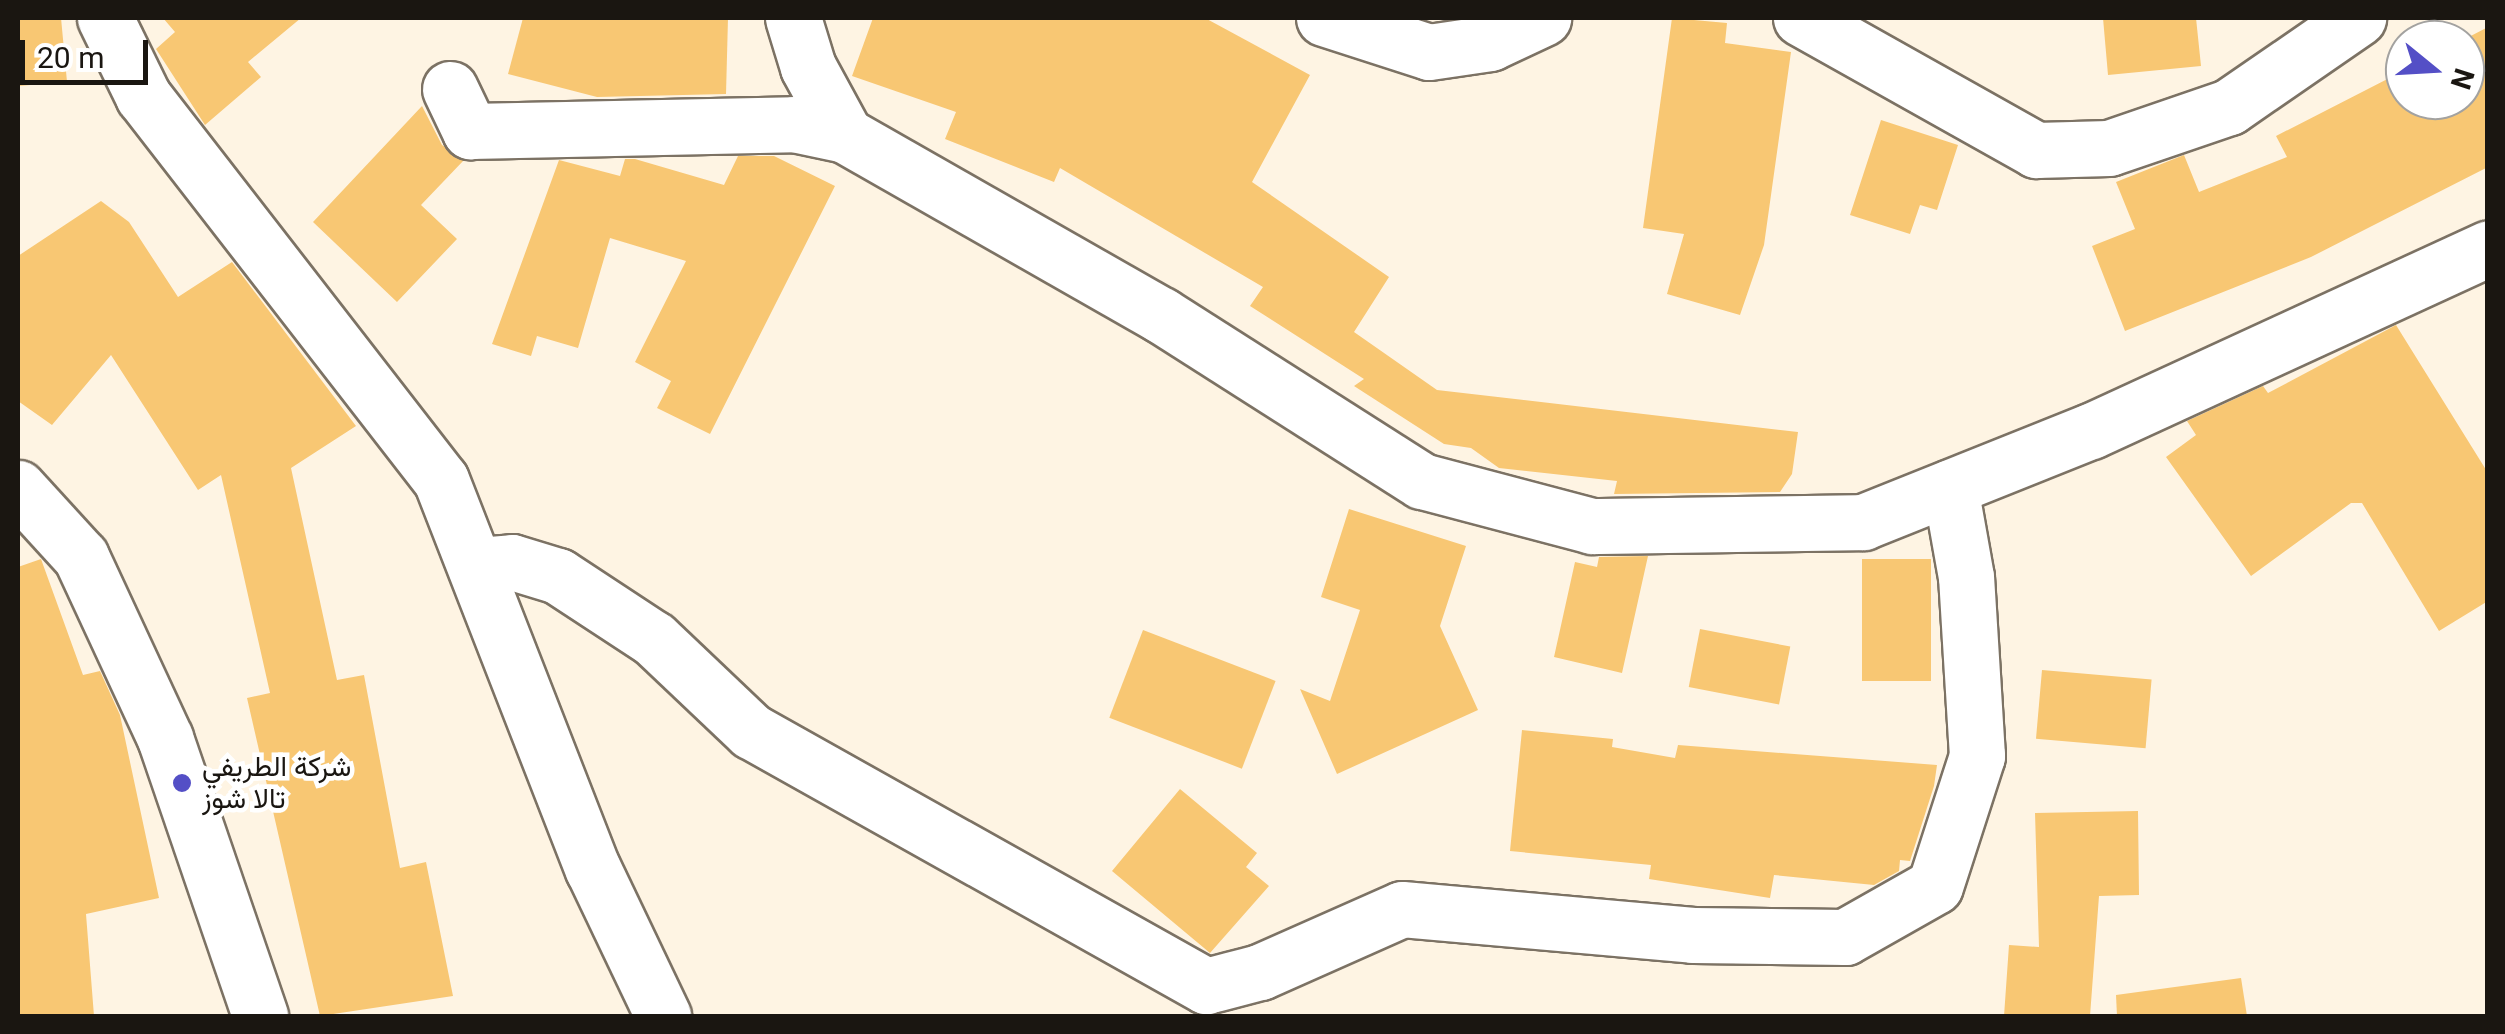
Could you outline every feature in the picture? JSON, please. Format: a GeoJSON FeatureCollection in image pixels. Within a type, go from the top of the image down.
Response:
{"type":"FeatureCollection","features":[{"type":"Feature","properties":{"kind":"street"},"geometry":{"type":"LineString","coordinates":[[104,18],[144,96],[440,480],[479,566],[593,868],[663,1016]]}},
{"type":"Feature","properties":{"kind":"street"},"geometry":{"type":"LineString","coordinates":[[793,18],[808,66],[845,135]]}},
{"type":"Feature","properties":{"kind":"street"},"geometry":{"type":"LineString","coordinates":[[1324,18],[1429,52],[1490,43],[1543,18]]}},
{"type":"Feature","properties":{"kind":"street"},"geometry":{"type":"LineString","coordinates":[[1801,18],[2036,150],[2110,148],[2230,108],[2358,18]]}},
{"type":"Feature","properties":{"kind":"street"},"geometry":{"type":"LineString","coordinates":[[450,89],[470,131],[794,124],[845,135],[1162,315],[1422,481],[1592,526],[1864,522],[2091,431],[2488,248]]}},
{"type":"Feature","properties":{"kind":"street"},"geometry":{"type":"LineString","coordinates":[[479,566],[512,562],[558,576],[654,639],[751,732],[1206,986],[1260,972],[1402,909],[1692,935],[1845,937],[1935,886],[1977,756],[1966,577],[1950,487]]}},
{"type":"Feature","properties":{"kind":"street"},"geometry":{"type":"LineString","coordinates":[[26,507],[81,557],[164,738],[260,1016]]}},
{"type":"Feature","properties":{"kind":"building"},"geometry":{"type":"Polygon","coordinates":[[[18,18],[61,18],[67,82],[18,86],[18,18]]]}},
{"type":"Feature","properties":{"kind":"building"},"geometry":{"type":"Polygon","coordinates":[[[163,18],[301,18],[248,62],[261,77],[205,125],[156,49],[175,32],[163,18]]]}},
{"type":"Feature","properties":{"kind":"building"},"geometry":{"type":"Polygon","coordinates":[[[523,18],[728,18],[726,94],[597,97],[508,74],[523,18]]]}},
{"type":"Feature","properties":{"kind":"building"},"geometry":{"type":"Polygon","coordinates":[[[873,18],[1205,18],[1310,75],[1252,182],[1389,277],[1354,332],[1437,390],[1798,432],[1792,474],[1780,492],[1614,494],[1617,481],[1499,468],[1471,448],[1444,444],[1354,386],[1364,379],[1250,306],[1263,287],[1060,168],[1054,182],[945,139],[956,112],[852,76],[873,18]]]}},
{"type":"Feature","properties":{"kind":"building"},"geometry":{"type":"Polygon","coordinates":[[[1672,18],[1727,23],[1725,43],[1791,52],[1764,245],[1740,315],[1667,294],[1684,234],[1643,228],[1672,18]]]}},
{"type":"Feature","properties":{"kind":"building"},"geometry":{"type":"Polygon","coordinates":[[[2103,18],[2196,18],[2201,66],[2108,75],[2103,18]]]}},
{"type":"Feature","properties":{"kind":"building"},"geometry":{"type":"Polygon","coordinates":[[[2488,27],[2488,167],[2311,257],[2125,331],[2092,246],[2135,229],[2116,182],[2184,155],[2199,192],[2287,157],[2276,136],[2385,80],[2385,120],[2485,120],[2488,27]]]}},
{"type":"Feature","properties":{"kind":"building"},"geometry":{"type":"Polygon","coordinates":[[[422,106],[442,145],[464,160],[421,205],[457,239],[397,302],[313,222],[422,106]]]}},
{"type":"Feature","properties":{"kind":"building"},"geometry":{"type":"Polygon","coordinates":[[[1881,120],[1958,145],[1937,210],[1920,205],[1910,234],[1850,215],[1881,120]]]}},
{"type":"Feature","properties":{"kind":"building"},"geometry":{"type":"Polygon","coordinates":[[[738,156],[774,156],[835,186],[710,434],[657,408],[671,381],[635,362],[686,261],[610,238],[578,348],[537,336],[531,356],[492,344],[559,160],[620,176],[625,159],[635,159],[724,185],[738,156]]]}},
{"type":"Feature","properties":{"kind":"building"},"geometry":{"type":"Polygon","coordinates":[[[101,201],[129,222],[178,297],[232,262],[356,426],[291,468],[337,680],[364,675],[400,868],[426,862],[453,996],[320,1016],[247,698],[270,693],[221,475],[198,490],[111,355],[52,425],[18,401],[18,256],[101,201]]]}},
{"type":"Feature","properties":{"kind":"building"},"geometry":{"type":"Polygon","coordinates":[[[2396,325],[2488,473],[2488,601],[2439,631],[2362,503],[2351,503],[2251,576],[2166,457],[2196,435],[2187,421],[2263,386],[2268,393],[2396,325]]]}},
{"type":"Feature","properties":{"kind":"building"},"geometry":{"type":"Polygon","coordinates":[[[1349,509],[1466,546],[1440,626],[1478,710],[1337,774],[1300,689],[1330,701],[1360,610],[1321,597],[1349,509]]]}},
{"type":"Feature","properties":{"kind":"building"},"geometry":{"type":"Polygon","coordinates":[[[1648,556],[1622,673],[1554,657],[1575,562],[1597,567],[1599,557],[1648,556]]]}},
{"type":"Feature","properties":{"kind":"building"},"geometry":{"type":"Polygon","coordinates":[[[41,559],[83,675],[100,671],[120,715],[159,898],[86,914],[94,1016],[18,1016],[18,567],[41,559]]]}},
{"type":"Feature","properties":{"kind":"building"},"geometry":{"type":"Polygon","coordinates":[[[1862,559],[1931,559],[1931,681],[1862,681],[1862,559]]]}},
{"type":"Feature","properties":{"kind":"building"},"geometry":{"type":"Polygon","coordinates":[[[1700,629],[1790,647],[1779,704],[1689,687],[1700,629]]]}},
{"type":"Feature","properties":{"kind":"building"},"geometry":{"type":"Polygon","coordinates":[[[1143,630],[1276,681],[1242,769],[1109,718],[1143,630]]]}},
{"type":"Feature","properties":{"kind":"building"},"geometry":{"type":"Polygon","coordinates":[[[2042,670],[2152,680],[2146,748],[2036,739],[2042,670]]]}},
{"type":"Feature","properties":{"kind":"building"},"geometry":{"type":"Polygon","coordinates":[[[1522,730],[1613,739],[1612,747],[1675,758],[1678,745],[1937,765],[1910,861],[1900,860],[1899,871],[1874,885],[1774,875],[1770,898],[1649,879],[1651,865],[1510,851],[1522,730]]]}},
{"type":"Feature","properties":{"kind":"building"},"geometry":{"type":"Polygon","coordinates":[[[1180,789],[1257,853],[1246,867],[1269,886],[1210,953],[1112,871],[1180,789]]]}},
{"type":"Feature","properties":{"kind":"building"},"geometry":{"type":"Polygon","coordinates":[[[2138,811],[2139,895],[2099,896],[2090,1016],[2004,1016],[2009,945],[2039,947],[2035,813],[2138,811]]]}},
{"type":"Feature","properties":{"kind":"building"},"geometry":{"type":"Polygon","coordinates":[[[2241,978],[2247,1016],[2117,1016],[2116,995],[2241,978]]]}},
{"type":"Feature","properties":{"kind":"place","name":"شركة الطريفي تالا شوز"},"geometry":{"type":"Point","coordinates":[182,783]}}]}
